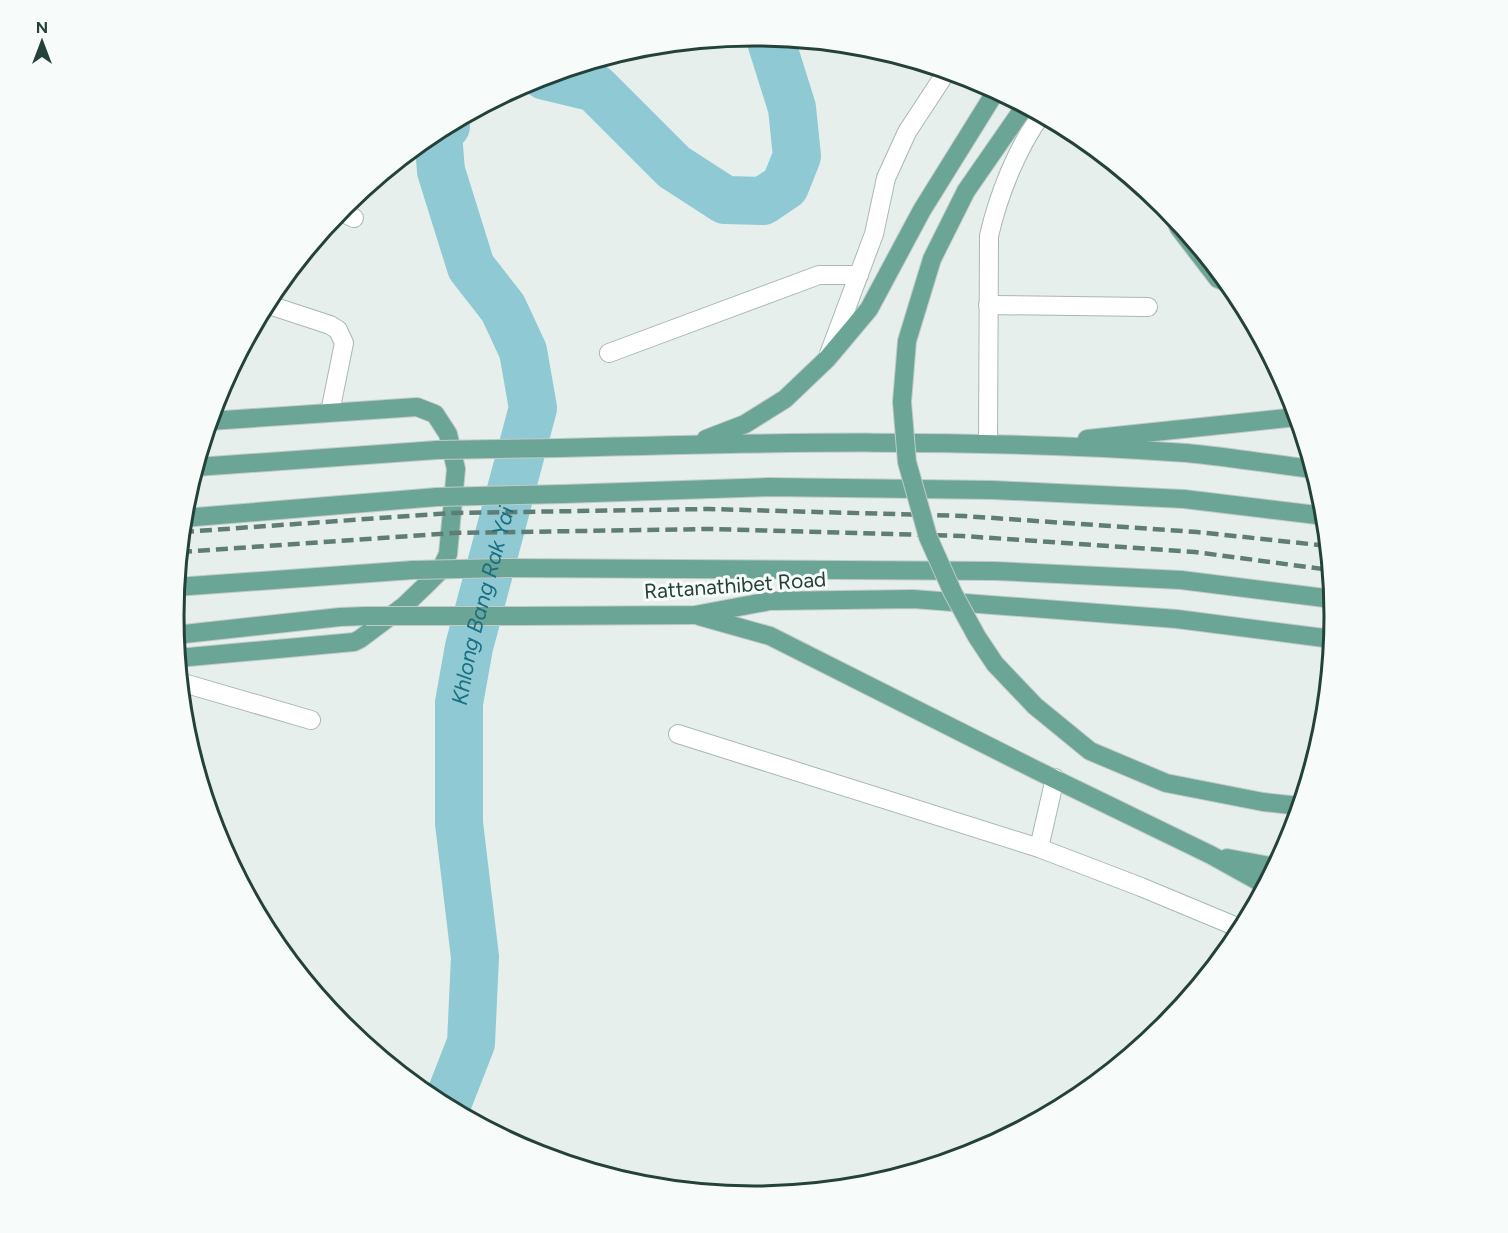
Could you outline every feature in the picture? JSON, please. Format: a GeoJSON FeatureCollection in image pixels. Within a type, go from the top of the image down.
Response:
{"type":"FeatureCollection","features":[{"type":"Feature","properties":{"kind":"main road"},"geometry":{"type":"LineString","coordinates":[[693,444],[745,424],[785,399],[827,359],[869,309],[922,210],[991,99]]}},
{"type":"Feature","properties":{"kind":"main road"},"geometry":{"type":"LineString","coordinates":[[1020,113],[966,191],[932,259],[907,341],[902,402],[907,462],[928,537],[958,602],[995,664],[1035,706],[1090,752],[1166,783],[1263,802],[1292,805]]}},
{"type":"Feature","properties":{"kind":"main road"},"geometry":{"type":"LineString","coordinates":[[185,657],[354,642],[404,606],[440,571],[448,554],[456,469],[448,434],[435,414],[417,407],[219,420]]}},
{"type":"Feature","properties":{"kind":"main road"},"geometry":{"type":"LineString","coordinates":[[1031,446],[1288,418]]}},
{"type":"Feature","properties":{"kind":"main road"},"geometry":{"type":"LineString","coordinates":[[204,466],[437,450],[768,442],[988,444],[1188,453],[1305,468]]}},
{"type":"Feature","properties":{"kind":"main road"},"geometry":{"type":"LineString","coordinates":[[193,517],[437,497],[768,488],[993,490],[1184,499],[1315,515]]}},
{"type":"Feature","properties":{"kind":"main road","name":"Rattanathibet Road"},"geometry":{"type":"LineString","coordinates":[[185,586],[413,570],[508,568],[995,571],[1181,580],[1324,598]]}},
{"type":"Feature","properties":{"kind":"main road","name":"Rattanathibet Road"},"geometry":{"type":"LineString","coordinates":[[184,634],[340,617],[695,615],[770,601],[913,599],[1177,619],[1323,638]]}},
{"type":"Feature","properties":{"kind":"main road"},"geometry":{"type":"LineString","coordinates":[[695,615],[770,636],[1211,855],[1259,881]]}},
{"type":"Feature","properties":{"kind":"main road"},"geometry":{"type":"LineString","coordinates":[[1211,855],[1267,865]]}},
{"type":"Feature","properties":{"kind":"street"},"geometry":{"type":"LineString","coordinates":[[827,359],[874,234],[886,178],[908,132],[941,79]]}},
{"type":"Feature","properties":{"kind":"street"},"geometry":{"type":"LineString","coordinates":[[988,444],[989,236],[994,215],[1026,136],[1036,122]]}},
{"type":"Feature","properties":{"kind":"street"},"geometry":{"type":"LineString","coordinates":[[609,353],[819,275],[859,275]]}},
{"type":"Feature","properties":{"kind":"street"},"geometry":{"type":"LineString","coordinates":[[988,305],[1148,307]]}},
{"type":"Feature","properties":{"kind":"street"},"geometry":{"type":"LineString","coordinates":[[275,307],[330,325],[338,330],[344,343],[330,412]]}},
{"type":"Feature","properties":{"kind":"street"},"geometry":{"type":"LineString","coordinates":[[188,684],[311,720]]}},
{"type":"Feature","properties":{"kind":"street"},"geometry":{"type":"LineString","coordinates":[[678,735],[1040,848],[1233,925]]}},
{"type":"Feature","properties":{"kind":"street"},"geometry":{"type":"LineString","coordinates":[[1040,848],[1055,778]]}},
{"type":"Feature","properties":{"kind":"waterway","name":"Khlong Bang Rak Yai"},"geometry":{"type":"LineString","coordinates":[[562,80],[595,88],[674,167],[725,200],[763,201],[785,186],[797,156],[792,108],[773,47]]}},
{"type":"Feature","properties":{"kind":"waterway","name":"Khlong Bang Rak Yai"},"geometry":{"type":"LineString","coordinates":[[439,142],[441,171],[471,267],[503,308],[523,351],[533,408],[469,647],[459,703],[459,823],[475,957],[471,1043],[450,1098]]}},
{"type":"Feature","properties":{"kind":"railway"},"geometry":{"type":"LineString","coordinates":[[191,531],[452,513],[709,509],[964,516],[1197,532],[1319,545]]}},
{"type":"Feature","properties":{"kind":"railway"},"geometry":{"type":"LineString","coordinates":[[188,551],[453,533],[709,529],[963,536],[1195,552],[1322,569]]}}]}
